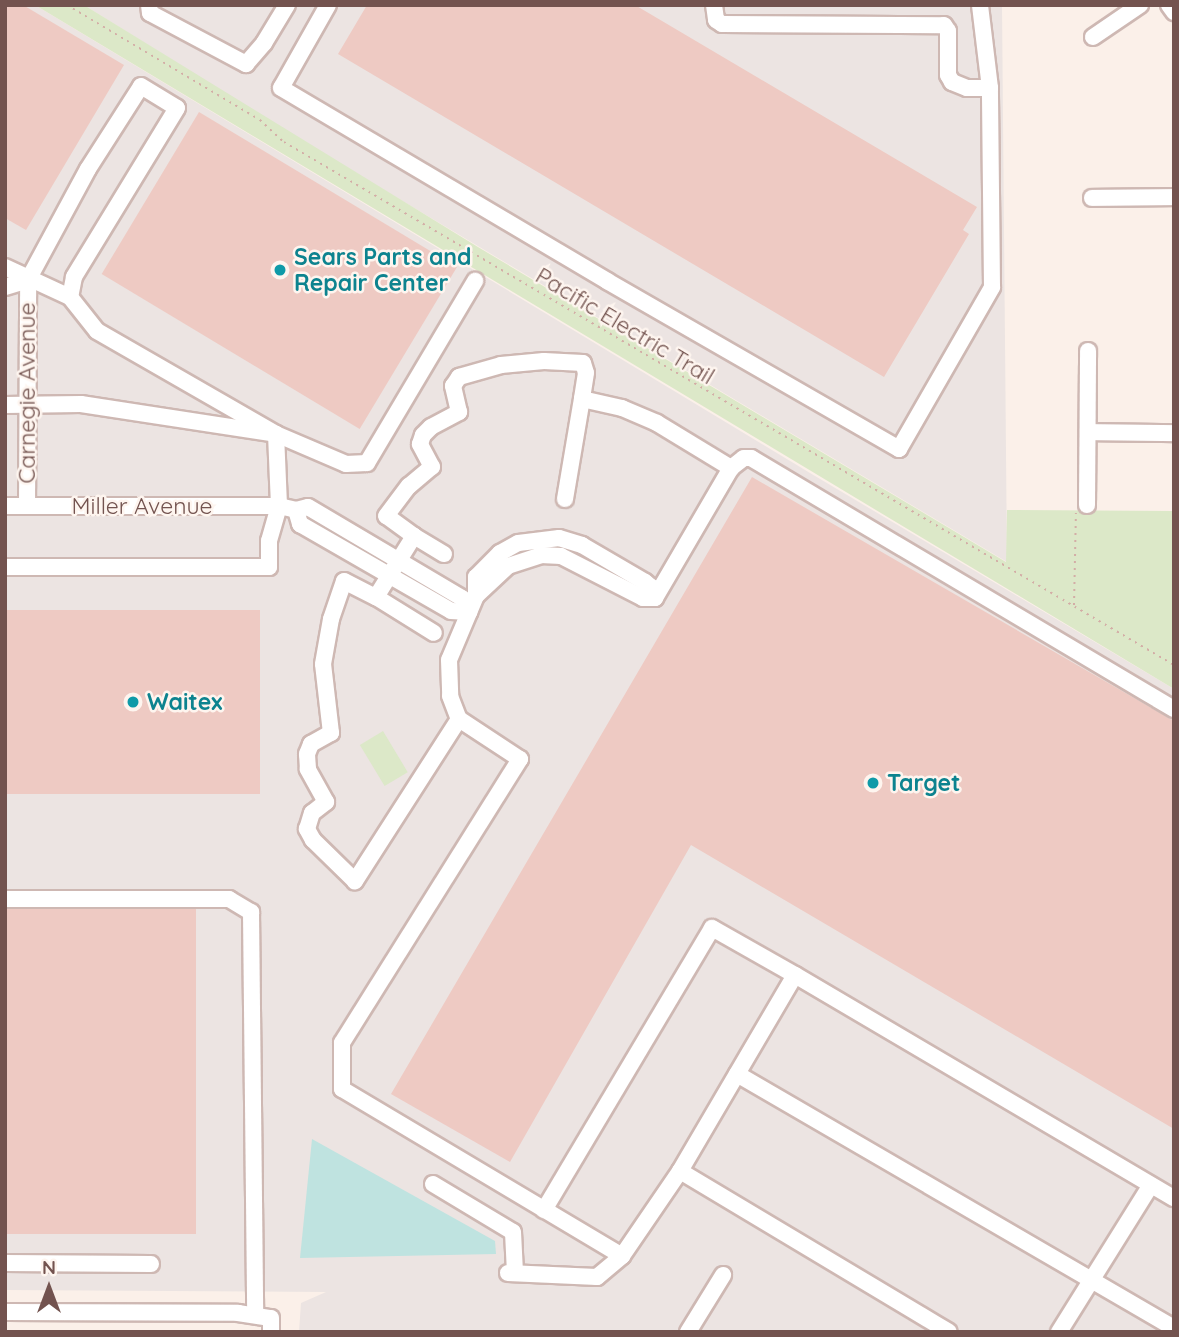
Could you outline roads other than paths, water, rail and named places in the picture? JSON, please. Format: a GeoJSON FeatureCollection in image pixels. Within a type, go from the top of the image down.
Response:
{"type":"FeatureCollection","features":[{"type":"Feature","properties":{"kind":"street"},"geometry":{"type":"LineString","coordinates":[[149,5],[150,13],[246,64],[264,43],[287,5]]}},
{"type":"Feature","properties":{"kind":"street"},"geometry":{"type":"LineString","coordinates":[[328,5],[281,88],[607,281],[899,449],[992,287],[990,88],[980,5]]}},
{"type":"Feature","properties":{"kind":"street"},"geometry":{"type":"LineString","coordinates":[[714,5],[716,20],[722,24],[944,25],[948,32],[948,75],[953,82],[967,88],[990,88]]}},
{"type":"Feature","properties":{"kind":"street"},"geometry":{"type":"LineString","coordinates":[[1093,37],[1140,5]]}},
{"type":"Feature","properties":{"kind":"street"},"geometry":{"type":"LineString","coordinates":[[1169,5],[1174,12]]}},
{"type":"Feature","properties":{"kind":"street"},"geometry":{"type":"LineString","coordinates":[[5,287],[28,280],[88,169],[141,86],[177,108],[74,277],[70,297]]}},
{"type":"Feature","properties":{"kind":"street"},"geometry":{"type":"LineString","coordinates":[[1092,198],[1174,197]]}},
{"type":"Feature","properties":{"kind":"street"},"geometry":{"type":"LineString","coordinates":[[5,267],[28,280],[70,297],[97,331],[276,434],[346,464],[368,463],[475,281]]}},
{"type":"Feature","properties":{"kind":"street","name":"Carnegie Avenue"},"geometry":{"type":"LineString","coordinates":[[27,506],[28,280]]}},
{"type":"Feature","properties":{"kind":"street"},"geometry":{"type":"LineString","coordinates":[[1082,504],[1088,432],[1088,351]]}},
{"type":"Feature","properties":{"kind":"street"},"geometry":{"type":"LineString","coordinates":[[444,554],[386,516],[409,486],[432,467],[420,444],[423,435],[431,427],[459,412],[453,386],[459,377],[501,365],[544,361],[583,363],[586,373],[565,499]]}},
{"type":"Feature","properties":{"kind":"street"},"geometry":{"type":"LineString","coordinates":[[582,399],[622,408],[657,423],[731,468]]}},
{"type":"Feature","properties":{"kind":"street"},"geometry":{"type":"LineString","coordinates":[[5,405],[81,404],[276,434]]}},
{"type":"Feature","properties":{"kind":"street"},"geometry":{"type":"LineString","coordinates":[[1088,432],[1174,433]]}},
{"type":"Feature","properties":{"kind":"street"},"geometry":{"type":"LineString","coordinates":[[5,567],[269,567],[269,541],[279,506],[276,434]]}},
{"type":"Feature","properties":{"kind":"street"},"geometry":{"type":"LineString","coordinates":[[622,1256],[342,1089],[342,1043],[520,759],[459,719],[447,677],[455,642],[476,596],[476,577],[500,553],[518,542],[559,538],[582,545],[645,582],[651,587],[655,598],[731,468],[744,458],[759,460],[1174,709]]}},
{"type":"Feature","properties":{"kind":"street","name":"Miller Avenue"},"geometry":{"type":"LineString","coordinates":[[5,506],[279,506],[296,510],[308,507],[462,598],[469,612]]}},
{"type":"Feature","properties":{"kind":"street"},"geometry":{"type":"LineString","coordinates":[[296,510],[300,524],[451,611],[469,612]]}},
{"type":"Feature","properties":{"kind":"street"},"geometry":{"type":"LineString","coordinates":[[376,597],[414,536]]}},
{"type":"Feature","properties":{"kind":"street"},"geometry":{"type":"LineString","coordinates":[[434,633],[376,597],[344,581],[331,619],[323,664],[331,733],[311,744],[307,754],[308,769],[326,802],[312,813],[307,830],[313,840],[355,881],[459,719]]}},
{"type":"Feature","properties":{"kind":"street"},"geometry":{"type":"LineString","coordinates":[[5,899],[229,899],[251,912],[266,1321],[5,1312]]}},
{"type":"Feature","properties":{"kind":"street"},"geometry":{"type":"LineString","coordinates":[[544,1210],[712,928],[1174,1198]]}},
{"type":"Feature","properties":{"kind":"street"},"geometry":{"type":"LineString","coordinates":[[433,1184],[513,1232],[512,1273],[597,1277],[622,1256],[680,1171],[794,975]]}},
{"type":"Feature","properties":{"kind":"street"},"geometry":{"type":"LineString","coordinates":[[737,1074],[1174,1328]]}},
{"type":"Feature","properties":{"kind":"street"},"geometry":{"type":"LineString","coordinates":[[680,1171],[949,1332]]}},
{"type":"Feature","properties":{"kind":"street"},"geometry":{"type":"LineString","coordinates":[[1059,1332],[1151,1185]]}},
{"type":"Feature","properties":{"kind":"street"},"geometry":{"type":"LineString","coordinates":[[5,1264],[151,1265]]}},
{"type":"Feature","properties":{"kind":"street"},"geometry":{"type":"LineString","coordinates":[[688,1332],[723,1275]]}},
{"type":"Feature","properties":{"kind":"water"},"geometry":{"type":"Polygon","coordinates":[[[312,1139],[495,1241],[496,1254],[300,1258],[312,1139]]]}},
{"type":"Feature","properties":{"kind":"place","name":"Sears Parts and Repair Center"},"geometry":{"type":"Point","coordinates":[280,270]}},
{"type":"Feature","properties":{"kind":"place","name":"Waitex"},"geometry":{"type":"Point","coordinates":[133,702]}},
{"type":"Feature","properties":{"kind":"place","name":"Target"},"geometry":{"type":"Point","coordinates":[873,783]}}]}
